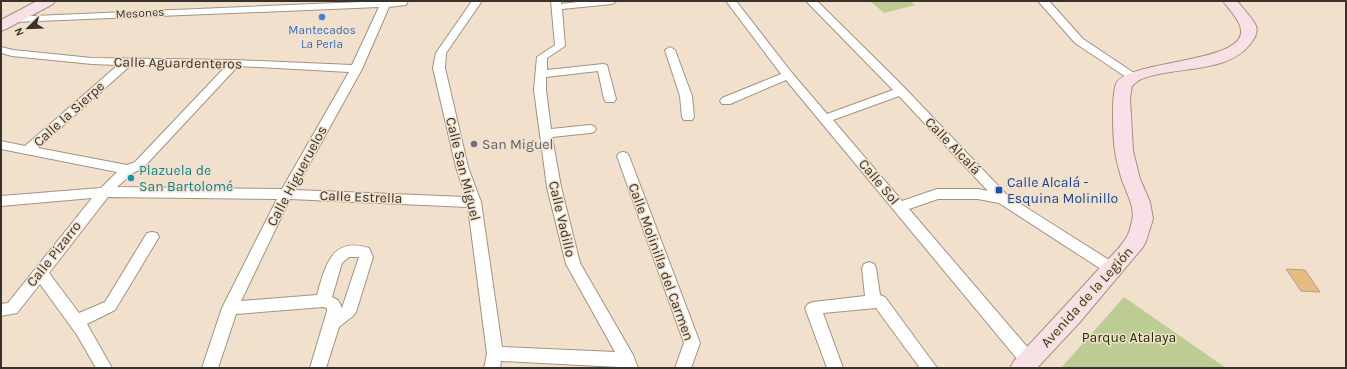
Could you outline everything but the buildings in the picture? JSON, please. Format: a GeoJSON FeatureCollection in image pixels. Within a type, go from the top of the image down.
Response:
{"type":"FeatureCollection","features":[{"type":"Feature","properties":{"kind":"main road"},"geometry":{"type":"LineString","coordinates":[[1,26],[48,1]]}},
{"type":"Feature","properties":{"kind":"main road"},"geometry":{"type":"LineString","coordinates":[[1133,77],[1158,70],[1213,60],[1231,53],[1242,45],[1248,37],[1248,26],[1230,1]]}},
{"type":"Feature","properties":{"kind":"main road","name":"Avenida de la Legión"},"geometry":{"type":"LineString","coordinates":[[1025,365],[1136,241],[1143,219],[1140,202],[1131,179],[1124,151],[1122,98],[1124,84],[1133,77]]}},
{"type":"Feature","properties":{"kind":"street"},"geometry":{"type":"LineString","coordinates":[[385,4],[403,1]]}},
{"type":"Feature","properties":{"kind":"street"},"geometry":{"type":"LineString","coordinates":[[557,4],[612,1]]}},
{"type":"Feature","properties":{"kind":"street","name":"Calle Sol"},"geometry":{"type":"LineString","coordinates":[[731,1],[824,119],[900,206],[1025,365]]}},
{"type":"Feature","properties":{"kind":"street","name":"Calle Alcalá"},"geometry":{"type":"LineString","coordinates":[[811,1],[900,91],[1003,199],[1112,269]]}},
{"type":"Feature","properties":{"kind":"street"},"geometry":{"type":"LineString","coordinates":[[1043,1],[1052,9],[1079,41],[1133,77]]}},
{"type":"Feature","properties":{"kind":"street","name":"Calle San Miguel"},"geometry":{"type":"LineString","coordinates":[[478,2],[441,53],[439,68],[462,167],[474,202],[494,361]]}},
{"type":"Feature","properties":{"kind":"street","name":"Mesones"},"geometry":{"type":"LineString","coordinates":[[14,19],[385,4]]}},
{"type":"Feature","properties":{"kind":"street","name":"Calle Higueruelos"},"geometry":{"type":"LineString","coordinates":[[210,368],[230,308],[286,194],[356,69],[385,4]]}},
{"type":"Feature","properties":{"kind":"street","name":"Calle Vadillo"},"geometry":{"type":"LineString","coordinates":[[557,4],[560,46],[542,57],[540,74],[540,90],[554,187],[572,264],[596,303],[628,364]]}},
{"type":"Feature","properties":{"kind":"street","name":"Calle Aguardenteros"},"geometry":{"type":"LineString","coordinates":[[1,50],[12,53],[92,61],[235,63],[356,69]]}},
{"type":"Feature","properties":{"kind":"street"},"geometry":{"type":"LineString","coordinates":[[670,50],[686,96],[688,117]]}},
{"type":"Feature","properties":{"kind":"street","name":"Calle la Sierpe"},"geometry":{"type":"LineString","coordinates":[[28,150],[128,62]]}},
{"type":"Feature","properties":{"kind":"street","name":"Calle Pizarro"},"geometry":{"type":"LineString","coordinates":[[1,310],[12,308],[104,192],[128,170],[139,165],[235,63]]}},
{"type":"Feature","properties":{"kind":"street"},"geometry":{"type":"LineString","coordinates":[[540,74],[603,67],[610,99]]}},
{"type":"Feature","properties":{"kind":"street"},"geometry":{"type":"LineString","coordinates":[[726,101],[788,75]]}},
{"type":"Feature","properties":{"kind":"street"},"geometry":{"type":"LineString","coordinates":[[824,119],[900,91]]}},
{"type":"Feature","properties":{"kind":"street"},"geometry":{"type":"LineString","coordinates":[[546,134],[590,129]]}},
{"type":"Feature","properties":{"kind":"street"},"geometry":{"type":"LineString","coordinates":[[1,145],[128,170]]}},
{"type":"Feature","properties":{"kind":"street","name":"Calle Molinilla del Carmen"},"geometry":{"type":"LineString","coordinates":[[623,156],[692,343],[683,368]]}},
{"type":"Feature","properties":{"kind":"street","name":"Calle Estrella"},"geometry":{"type":"LineString","coordinates":[[1,201],[104,192],[286,194],[474,202]]}},
{"type":"Feature","properties":{"kind":"street"},"geometry":{"type":"LineString","coordinates":[[900,206],[937,194],[978,194],[1003,199]]}},
{"type":"Feature","properties":{"kind":"street"},"geometry":{"type":"LineString","coordinates":[[78,321],[110,306],[152,238]]}},
{"type":"Feature","properties":{"kind":"street"},"geometry":{"type":"LineString","coordinates":[[323,301],[336,258],[344,253],[354,251],[364,252],[366,257],[348,312],[332,323]]}},
{"type":"Feature","properties":{"kind":"street"},"geometry":{"type":"LineString","coordinates":[[869,268],[873,302]]}},
{"type":"Feature","properties":{"kind":"street"},"geometry":{"type":"LineString","coordinates":[[40,272],[78,321],[104,368]]}},
{"type":"Feature","properties":{"kind":"street"},"geometry":{"type":"LineString","coordinates":[[230,308],[323,301],[333,304],[335,311],[318,368]]}},
{"type":"Feature","properties":{"kind":"street"},"geometry":{"type":"LineString","coordinates":[[835,368],[813,308],[880,301],[929,368]]}},
{"type":"Feature","properties":{"kind":"street"},"geometry":{"type":"LineString","coordinates":[[494,361],[628,364]]}},
{"type":"Feature","properties":{"kind":"green space"},"geometry":{"type":"Polygon","coordinates":[[[870,1],[910,1],[915,5],[884,13],[870,1]]]}},
{"type":"Feature","properties":{"kind":"green space","name":"Parque Atalaya"},"geometry":{"type":"Polygon","coordinates":[[[1124,297],[1226,368],[1061,368],[1124,297]]]}},
{"type":"Feature","properties":{"kind":"place","name":"Mantecados La Perla"},"geometry":{"type":"Point","coordinates":[322,17]}},
{"type":"Feature","properties":{"kind":"place","name":"San Miguel"},"geometry":{"type":"Point","coordinates":[474,144]}},
{"type":"Feature","properties":{"kind":"place","name":"Plazuela de San Bartolomé"},"geometry":{"type":"Point","coordinates":[131,178]}},
{"type":"Feature","properties":{"kind":"place","name":"Calle Alcalá - Esquina Molinillo"},"geometry":{"type":"Point","coordinates":[999,190]}}]}
